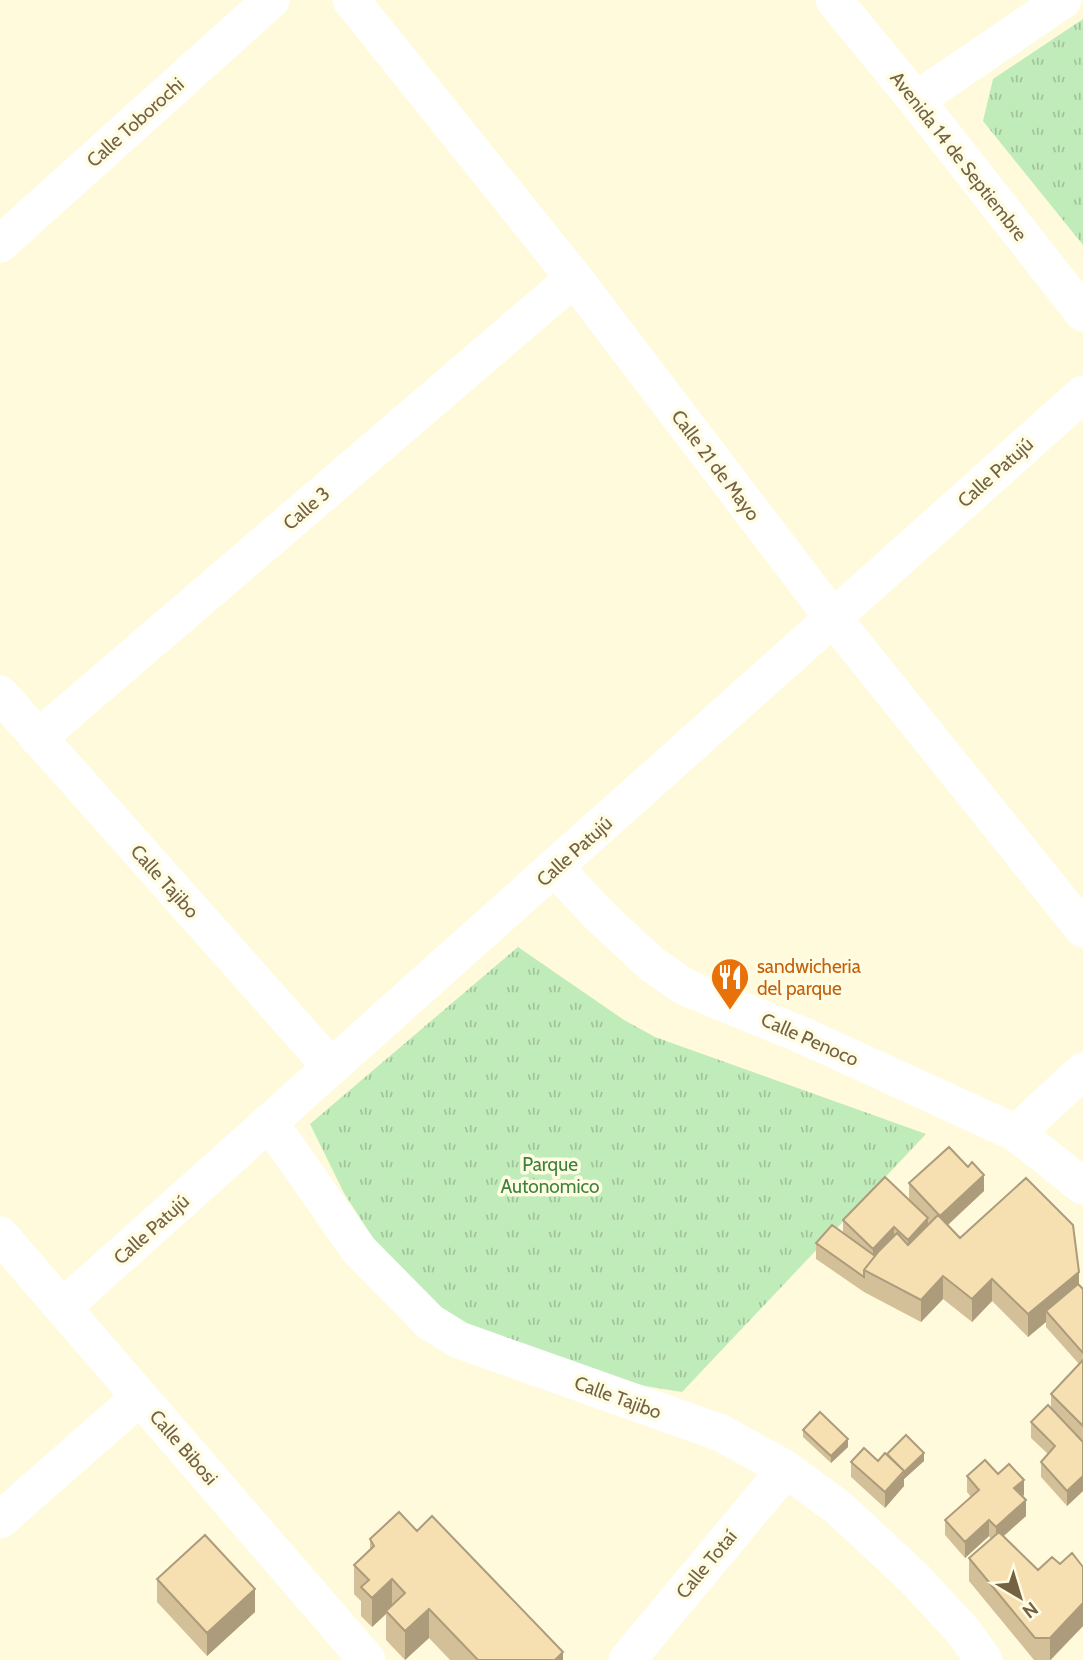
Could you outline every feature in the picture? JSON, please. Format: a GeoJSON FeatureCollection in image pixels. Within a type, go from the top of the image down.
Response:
{"type":"FeatureCollection","features":[{"type":"Feature","properties":{"kind":"street","name":"Calle Toborochi"},"geometry":{"type":"LineString","coordinates":[[0,244],[271,0]]}},
{"type":"Feature","properties":{"kind":"street","name":"Calle 21 de Mayo"},"geometry":{"type":"LineString","coordinates":[[351,0],[574,278],[833,618],[1083,929]]}},
{"type":"Feature","properties":{"kind":"street","name":"Avenida 14 de Septiembre"},"geometry":{"type":"LineString","coordinates":[[834,0],[1083,313]]}},
{"type":"Feature","properties":{"kind":"street"},"geometry":{"type":"LineString","coordinates":[[916,100],[1063,0]]}},
{"type":"Feature","properties":{"kind":"street","name":"Calle 3"},"geometry":{"type":"LineString","coordinates":[[38,738],[574,278]]}},
{"type":"Feature","properties":{"kind":"street","name":"Calle Patujú"},"geometry":{"type":"LineString","coordinates":[[63,1307],[1083,394]]}},
{"type":"Feature","properties":{"kind":"street","name":"Calle Tajibo"},"geometry":{"type":"LineString","coordinates":[[0,694],[331,1067]]}},
{"type":"Feature","properties":{"kind":"street","name":"Calle Penoco"},"geometry":{"type":"LineString","coordinates":[[555,868],[601,917],[644,957],[685,987],[804,1036],[1017,1133],[1083,1186]]}},
{"type":"Feature","properties":{"kind":"street"},"geometry":{"type":"LineString","coordinates":[[1017,1133],[1083,1071]]}},
{"type":"Feature","properties":{"kind":"street","name":"Calle Tajibo"},"geometry":{"type":"LineString","coordinates":[[269,1122],[359,1250],[430,1322],[459,1340],[721,1433],[786,1469],[840,1509],[915,1578],[984,1660]]}},
{"type":"Feature","properties":{"kind":"street","name":"Calle Bibosi"},"geometry":{"type":"LineString","coordinates":[[0,1235],[367,1660]]}},
{"type":"Feature","properties":{"kind":"street"},"geometry":{"type":"LineString","coordinates":[[0,1520],[141,1396]]}},
{"type":"Feature","properties":{"kind":"street","name":"Calle Totaí"},"geometry":{"type":"LineString","coordinates":[[627,1660],[786,1469]]}},
{"type":"Feature","properties":{"kind":"green space"},"geometry":{"type":"Polygon","coordinates":[[[1083,19],[1083,245],[983,121],[993,79],[1083,19]]]}},
{"type":"Feature","properties":{"kind":"green space","name":"Parque Autonomico"},"geometry":{"type":"Polygon","coordinates":[[[518,947],[624,1020],[655,1037],[926,1134],[682,1392],[645,1386],[562,1365],[458,1325],[392,1268],[344,1193],[310,1124],[518,947]]]}},
{"type":"Feature","properties":{"kind":"building"},"geometry":{"type":"Polygon","coordinates":[[[949,1147],[968,1167],[972,1162],[984,1175],[940,1216],[909,1183],[949,1147]]]}},
{"type":"Feature","properties":{"kind":"building"},"geometry":{"type":"Polygon","coordinates":[[[885,1177],[928,1218],[908,1240],[894,1227],[873,1249],[843,1220],[885,1177]]]}},
{"type":"Feature","properties":{"kind":"building"},"geometry":{"type":"Polygon","coordinates":[[[1026,1178],[1073,1225],[1079,1272],[1028,1314],[992,1279],[972,1299],[943,1276],[921,1300],[864,1270],[897,1233],[908,1245],[938,1215],[960,1238],[1026,1178]]]}},
{"type":"Feature","properties":{"kind":"building"},"geometry":{"type":"Polygon","coordinates":[[[832,1225],[875,1256],[864,1270],[864,1277],[816,1243],[832,1225]]]}},
{"type":"Feature","properties":{"kind":"building"},"geometry":{"type":"Polygon","coordinates":[[[1078,1284],[1083,1289],[1083,1353],[1046,1311],[1078,1284]]]}},
{"type":"Feature","properties":{"kind":"building"},"geometry":{"type":"Polygon","coordinates":[[[1083,1360],[1083,1426],[1051,1394],[1083,1360]]]}},
{"type":"Feature","properties":{"kind":"building"},"geometry":{"type":"Polygon","coordinates":[[[1048,1405],[1083,1442],[1083,1476],[1067,1491],[1041,1462],[1055,1446],[1031,1422],[1048,1405]]]}},
{"type":"Feature","properties":{"kind":"building"},"geometry":{"type":"Polygon","coordinates":[[[820,1412],[848,1439],[831,1456],[803,1430],[820,1412]]]}},
{"type":"Feature","properties":{"kind":"building"},"geometry":{"type":"Polygon","coordinates":[[[906,1435],[924,1453],[904,1472],[887,1454],[906,1435]]]}},
{"type":"Feature","properties":{"kind":"building"},"geometry":{"type":"Polygon","coordinates":[[[864,1448],[878,1461],[885,1453],[904,1471],[885,1492],[851,1462],[864,1448]]]}},
{"type":"Feature","properties":{"kind":"building"},"geometry":{"type":"Polygon","coordinates":[[[985,1460],[998,1474],[1009,1464],[1024,1480],[1014,1488],[1026,1500],[996,1527],[989,1520],[965,1542],[945,1520],[979,1490],[967,1476],[985,1460]]]}},
{"type":"Feature","properties":{"kind":"building"},"geometry":{"type":"Polygon","coordinates":[[[399,1512],[417,1531],[432,1516],[563,1652],[555,1660],[478,1660],[429,1609],[405,1631],[386,1611],[405,1593],[392,1579],[372,1598],[361,1587],[369,1580],[354,1565],[374,1546],[370,1539],[399,1512]]]}},
{"type":"Feature","properties":{"kind":"building"},"geometry":{"type":"Polygon","coordinates":[[[999,1532],[1038,1570],[1052,1557],[1060,1564],[1072,1553],[1083,1567],[1083,1603],[1050,1638],[1035,1638],[969,1558],[999,1532]]]}},
{"type":"Feature","properties":{"kind":"building"},"geometry":{"type":"Polygon","coordinates":[[[205,1535],[255,1589],[207,1633],[157,1579],[205,1535]]]}},
{"type":"Feature","properties":{"kind":"place","name":"sandwicheria del parque"},"geometry":{"type":"Point","coordinates":[730,1011]}}]}
